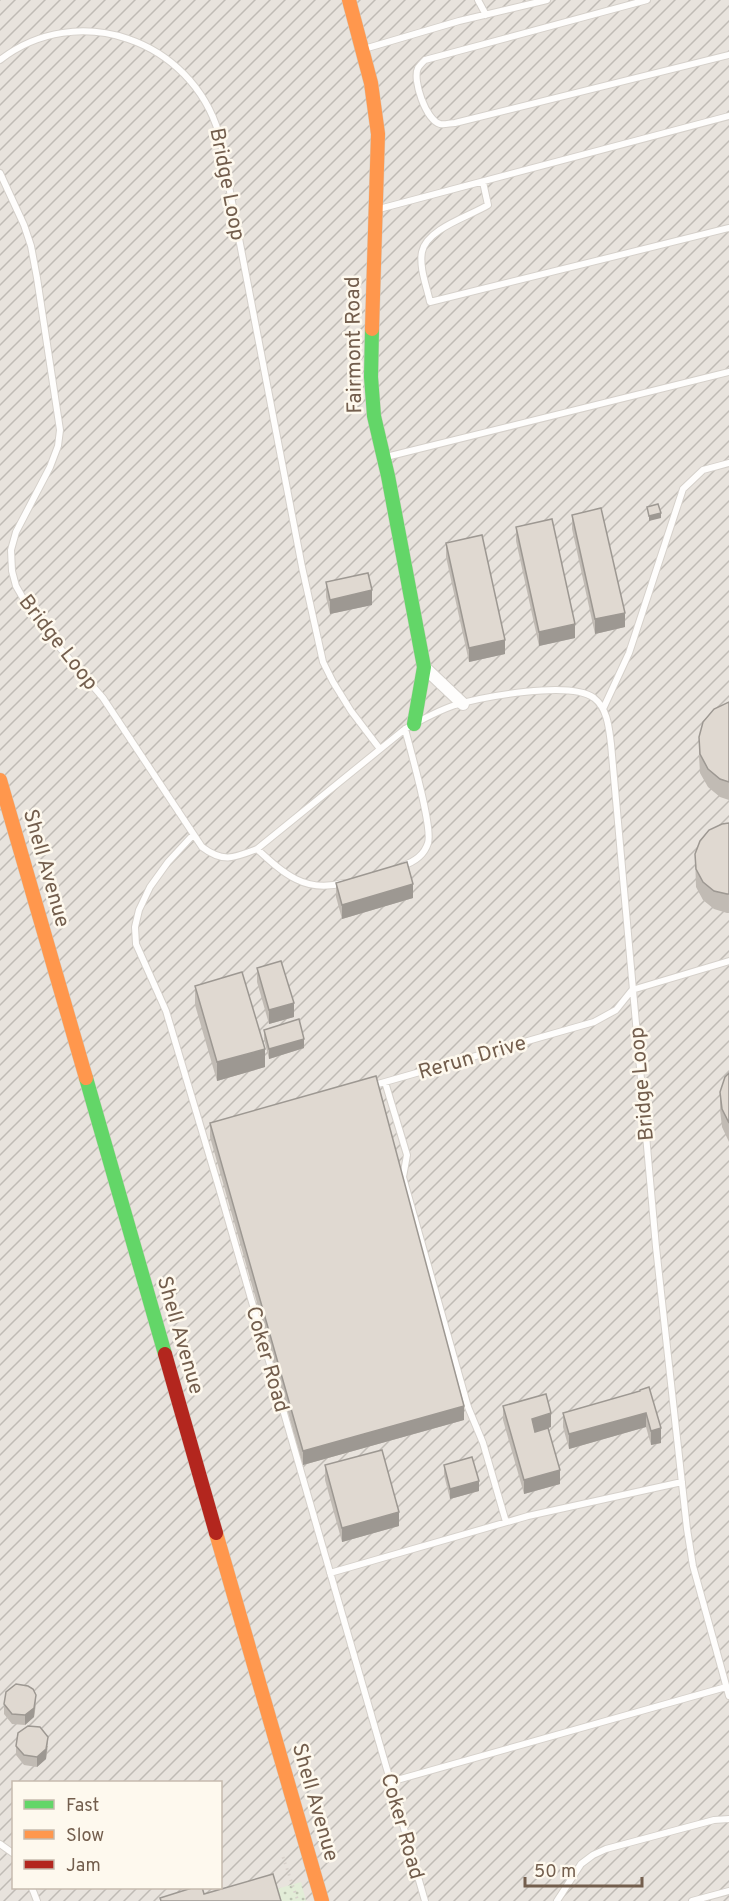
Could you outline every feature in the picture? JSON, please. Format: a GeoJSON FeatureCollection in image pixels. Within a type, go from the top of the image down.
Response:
{"type":"FeatureCollection","features":[{"type":"Feature","properties":{"kind":"street","name":"Fairmont Road"},"geometry":{"type":"LineString","coordinates":[[350,0],[372,79],[377,107],[371,377],[374,416],[424,667],[410,726]]}},
{"type":"Feature","properties":{"kind":"street"},"geometry":{"type":"LineString","coordinates":[[424,667],[463,704]]}},
{"type":"Feature","properties":{"kind":"street","name":"Shell Avenue"},"geometry":{"type":"LineString","coordinates":[[0,780],[322,1901]]}},
{"type":"Feature","properties":{"kind":"lane"},"geometry":{"type":"LineString","coordinates":[[478,0],[486,15]]}},
{"type":"Feature","properties":{"kind":"lane"},"geometry":{"type":"LineString","coordinates":[[363,49],[547,0]]}},
{"type":"Feature","properties":{"kind":"lane"},"geometry":{"type":"LineString","coordinates":[[647,0],[425,60],[418,68],[416,76],[427,114],[442,124],[455,123],[729,55]]}},
{"type":"Feature","properties":{"kind":"lane"},"geometry":{"type":"LineString","coordinates":[[0,60],[28,34]]}},
{"type":"Feature","properties":{"kind":"lane","name":"Bridge Loop"},"geometry":{"type":"LineString","coordinates":[[164,49],[206,99],[219,134],[302,567],[323,662],[351,711],[380,749]]}},
{"type":"Feature","properties":{"kind":"lane"},"geometry":{"type":"LineString","coordinates":[[375,210],[729,116]]}},
{"type":"Feature","properties":{"kind":"lane","name":"Bridge Loop"},"geometry":{"type":"LineString","coordinates":[[0,173],[31,246],[60,430],[58,446],[50,467],[16,532],[11,550],[12,571],[16,586],[35,619],[103,698],[202,847],[212,855],[222,858],[236,857],[257,849],[380,749],[410,726],[431,714],[483,699],[566,689],[595,698],[603,709],[611,744],[655,1236],[682,1482],[693,1566],[729,1696]]}},
{"type":"Feature","properties":{"kind":"lane"},"geometry":{"type":"LineString","coordinates":[[483,182],[488,205],[431,235],[422,251],[422,268],[430,302],[729,228]]}},
{"type":"Feature","properties":{"kind":"lane"},"geometry":{"type":"LineString","coordinates":[[383,458],[729,372]]}},
{"type":"Feature","properties":{"kind":"lane"},"geometry":{"type":"LineString","coordinates":[[603,709],[629,653],[683,489],[703,470],[729,463]]}},
{"type":"Feature","properties":{"kind":"lane"},"geometry":{"type":"LineString","coordinates":[[393,868],[419,858],[429,842],[410,726]]}},
{"type":"Feature","properties":{"kind":"lane","name":"Coker Road"},"geometry":{"type":"LineString","coordinates":[[194,835],[168,862],[150,887],[139,910],[135,927],[136,944],[166,1011],[425,1901]]}},
{"type":"Feature","properties":{"kind":"lane"},"geometry":{"type":"LineString","coordinates":[[257,849],[286,875],[310,885],[336,885],[348,882]]}},
{"type":"Feature","properties":{"kind":"lane"},"geometry":{"type":"LineString","coordinates":[[632,990],[729,961]]}},
{"type":"Feature","properties":{"kind":"lane","name":"Rerun Drive"},"geometry":{"type":"LineString","coordinates":[[360,1089],[594,1022],[616,1010],[632,990]]}},
{"type":"Feature","properties":{"kind":"lane"},"geometry":{"type":"LineString","coordinates":[[385,1082],[407,1155],[404,1177],[407,1188],[468,1407],[483,1443],[506,1522]]}},
{"type":"Feature","properties":{"kind":"lane"},"geometry":{"type":"LineString","coordinates":[[202,1132],[213,1129]]}},
{"type":"Feature","properties":{"kind":"lane"},"geometry":{"type":"LineString","coordinates":[[330,1573],[506,1522],[682,1482]]}},
{"type":"Feature","properties":{"kind":"lane"},"geometry":{"type":"LineString","coordinates":[[390,1782],[726,1687]]}},
{"type":"Feature","properties":{"kind":"lane"},"geometry":{"type":"LineString","coordinates":[[557,1901],[581,1864],[606,1849],[714,1820],[729,1819]]}},
{"type":"Feature","properties":{"kind":"lane"},"geometry":{"type":"LineString","coordinates":[[692,1901],[729,1891]]}},
{"type":"Feature","properties":{"kind":"path"},"geometry":{"type":"LineString","coordinates":[[284,1857],[298,1901]]}},
{"type":"Feature","properties":{"kind":"shaded area"},"geometry":{"type":"Polygon","coordinates":[[[0,0],[729,0],[729,1901],[0,1901],[0,0]]]}},
{"type":"Feature","properties":{"kind":"green space"},"geometry":{"type":"Polygon","coordinates":[[[301,1882],[306,1901],[277,1901],[273,1890],[301,1882]]]}},
{"type":"Feature","properties":{"kind":"building"},"geometry":{"type":"Polygon","coordinates":[[[658,504],[661,513],[649,516],[647,507],[658,504]]]}},
{"type":"Feature","properties":{"kind":"building"},"geometry":{"type":"Polygon","coordinates":[[[601,508],[625,613],[595,619],[572,515],[601,508]]]}},
{"type":"Feature","properties":{"kind":"building"},"geometry":{"type":"Polygon","coordinates":[[[552,519],[575,624],[539,632],[516,527],[552,519]]]}},
{"type":"Feature","properties":{"kind":"building"},"geometry":{"type":"Polygon","coordinates":[[[482,535],[505,640],[469,648],[446,543],[482,535]]]}},
{"type":"Feature","properties":{"kind":"building"},"geometry":{"type":"Polygon","coordinates":[[[368,573],[372,590],[330,600],[326,582],[368,573]]]}},
{"type":"Feature","properties":{"kind":"building"},"geometry":{"type":"Polygon","coordinates":[[[729,702],[729,782],[720,779],[708,769],[700,754],[699,737],[703,722],[714,709],[729,702]]]}},
{"type":"Feature","properties":{"kind":"building"},"geometry":{"type":"Polygon","coordinates":[[[729,823],[729,894],[727,894],[714,891],[703,882],[696,869],[695,854],[700,841],[709,830],[729,823]]]}},
{"type":"Feature","properties":{"kind":"building"},"geometry":{"type":"Polygon","coordinates":[[[407,862],[413,884],[342,905],[336,883],[407,862]]]}},
{"type":"Feature","properties":{"kind":"building"},"geometry":{"type":"Polygon","coordinates":[[[281,961],[294,1003],[269,1010],[257,968],[281,961]]]}},
{"type":"Feature","properties":{"kind":"building"},"geometry":{"type":"Polygon","coordinates":[[[242,972],[265,1049],[217,1062],[195,986],[242,972]]]}},
{"type":"Feature","properties":{"kind":"building"},"geometry":{"type":"Polygon","coordinates":[[[299,1019],[304,1039],[269,1049],[264,1030],[299,1019]]]}},
{"type":"Feature","properties":{"kind":"building"},"geometry":{"type":"Polygon","coordinates":[[[729,1073],[729,1123],[722,1109],[720,1092],[725,1077],[729,1073]]]}},
{"type":"Feature","properties":{"kind":"building"},"geometry":{"type":"Polygon","coordinates":[[[376,1076],[464,1406],[303,1451],[210,1123],[376,1076]]]}},
{"type":"Feature","properties":{"kind":"building"},"geometry":{"type":"Polygon","coordinates":[[[649,1387],[661,1428],[651,1431],[646,1413],[569,1434],[563,1413],[649,1387]]]}},
{"type":"Feature","properties":{"kind":"building"},"geometry":{"type":"Polygon","coordinates":[[[546,1394],[551,1413],[532,1419],[535,1432],[548,1428],[560,1470],[524,1480],[503,1406],[546,1394]]]}},
{"type":"Feature","properties":{"kind":"building"},"geometry":{"type":"Polygon","coordinates":[[[382,1450],[399,1512],[342,1528],[325,1465],[382,1450]]]}},
{"type":"Feature","properties":{"kind":"building"},"geometry":{"type":"Polygon","coordinates":[[[472,1457],[479,1481],[450,1489],[444,1465],[472,1457]]]}},
{"type":"Feature","properties":{"kind":"building"},"geometry":{"type":"Polygon","coordinates":[[[16,1684],[28,1686],[36,1695],[34,1708],[25,1715],[12,1714],[4,1704],[6,1692],[16,1684]]]}},
{"type":"Feature","properties":{"kind":"building"},"geometry":{"type":"Polygon","coordinates":[[[28,1726],[40,1727],[48,1737],[46,1749],[37,1757],[24,1755],[16,1746],[18,1733],[28,1726]]]}},
{"type":"Feature","properties":{"kind":"building"},"geometry":{"type":"Polygon","coordinates":[[[273,1874],[281,1901],[161,1901],[160,1898],[189,1889],[203,1889],[204,1894],[273,1874]]]}},
{"type":"Feature","properties":{"kind":"traffic: fast"},"geometry":{"type":"LineString","coordinates":[[372,329],[371,377],[374,416],[388,476],[424,667],[414,724]]}},
{"type":"Feature","properties":{"kind":"traffic: fast"},"geometry":{"type":"LineString","coordinates":[[86,1078],[165,1354]]}},
{"type":"Feature","properties":{"kind":"traffic: slow"},"geometry":{"type":"LineString","coordinates":[[349,0],[371,83],[378,134],[372,329]]}},
{"type":"Feature","properties":{"kind":"traffic: slow"},"geometry":{"type":"LineString","coordinates":[[0,780],[86,1078]]}},
{"type":"Feature","properties":{"kind":"traffic: slow"},"geometry":{"type":"LineString","coordinates":[[216,1533],[322,1901]]}},
{"type":"Feature","properties":{"kind":"traffic: jam"},"geometry":{"type":"LineString","coordinates":[[165,1354],[216,1533]]}}]}
